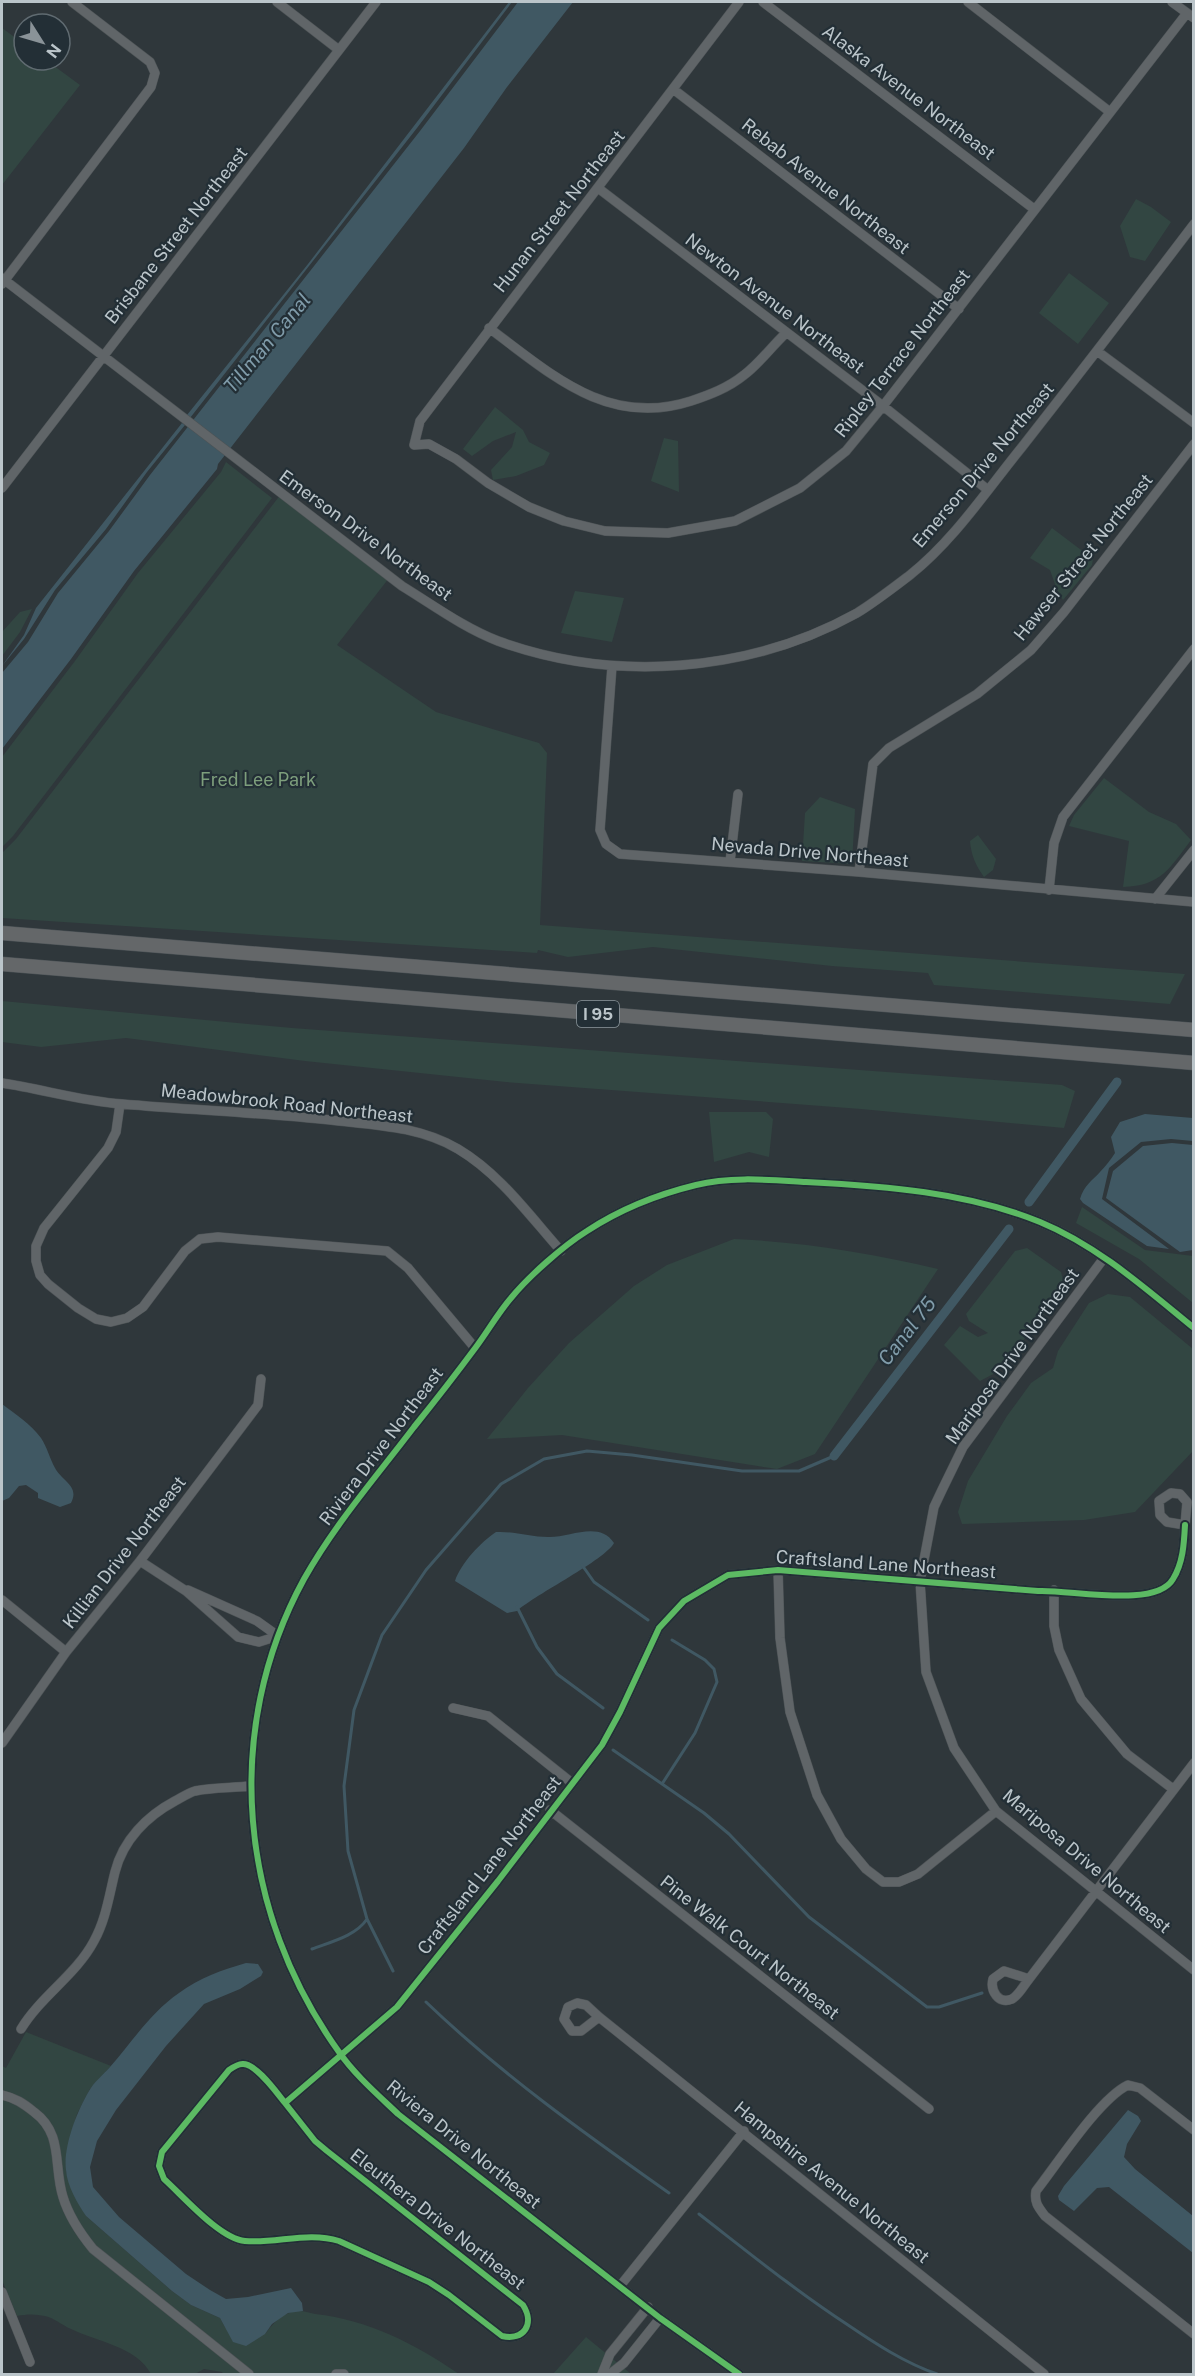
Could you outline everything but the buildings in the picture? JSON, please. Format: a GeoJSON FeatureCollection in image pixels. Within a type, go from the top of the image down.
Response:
{"type":"FeatureCollection","features":[{"type":"Feature","properties":{"kind":"highway","name":"I 95"},"geometry":{"type":"LineString","coordinates":[[2,933],[1194,1030]]}},
{"type":"Feature","properties":{"kind":"highway","name":"I 95"},"geometry":{"type":"LineString","coordinates":[[2,964],[1194,1063]]}},
{"type":"Feature","properties":{"kind":"street"},"geometry":{"type":"LineString","coordinates":[[3,281],[151,87],[155,73],[150,62],[72,2]]}},
{"type":"Feature","properties":{"kind":"street"},"geometry":{"type":"LineString","coordinates":[[277,2],[339,50]]}},
{"type":"Feature","properties":{"kind":"street","name":"Brisbane Street Northeast"},"geometry":{"type":"LineString","coordinates":[[2,488],[376,2]]}},
{"type":"Feature","properties":{"kind":"street","name":"Hunan Street Northeast"},"geometry":{"type":"LineString","coordinates":[[414,445],[420,421],[739,2]]}},
{"type":"Feature","properties":{"kind":"street","name":"Alaska Avenue Northeast"},"geometry":{"type":"LineString","coordinates":[[763,2],[1034,209]]}},
{"type":"Feature","properties":{"kind":"street"},"geometry":{"type":"LineString","coordinates":[[968,2],[1110,112]]}},
{"type":"Feature","properties":{"kind":"street"},"geometry":{"type":"LineString","coordinates":[[1172,2],[1190,16]]}},
{"type":"Feature","properties":{"kind":"street","name":"Ripley Terrace Northeast"},"geometry":{"type":"LineString","coordinates":[[414,445],[429,444],[529,507],[564,521],[605,531],[668,533],[735,521],[800,488],[846,451],[1110,112],[1190,16]]}},
{"type":"Feature","properties":{"kind":"street","name":"Rebab Avenue Northeast"},"geometry":{"type":"LineString","coordinates":[[673,89],[958,309]]}},
{"type":"Feature","properties":{"kind":"street","name":"Newton Avenue Northeast"},"geometry":{"type":"LineString","coordinates":[[598,188],[883,406],[988,490]]}},
{"type":"Feature","properties":{"kind":"street","name":"Emerson Drive Northeast"},"geometry":{"type":"LineString","coordinates":[[3,281],[402,586],[448,615],[496,640],[549,656],[612,666],[682,666],[743,657],[807,636],[849,616],[911,574],[947,539],[988,490],[1194,224]]}},
{"type":"Feature","properties":{"kind":"street"},"geometry":{"type":"LineString","coordinates":[[489,328],[561,381],[591,397],[633,408],[674,406],[714,393],[745,375],[786,333]]}},
{"type":"Feature","properties":{"kind":"street"},"geometry":{"type":"LineString","coordinates":[[1097,351],[1194,423]]}},
{"type":"Feature","properties":{"kind":"street","name":"Hawser Street Northeast"},"geometry":{"type":"LineString","coordinates":[[859,872],[873,764],[889,748],[977,694],[1031,650],[1064,612],[1194,444]]}},
{"type":"Feature","properties":{"kind":"street"},"geometry":{"type":"LineString","coordinates":[[1049,890],[1054,843],[1063,817],[1194,649]]}},
{"type":"Feature","properties":{"kind":"street","name":"Nevada Drive Northeast"},"geometry":{"type":"LineString","coordinates":[[612,666],[600,830],[606,844],[620,854],[859,872],[1194,902]]}},
{"type":"Feature","properties":{"kind":"street"},"geometry":{"type":"LineString","coordinates":[[730,862],[738,795]]}},
{"type":"Feature","properties":{"kind":"street"},"geometry":{"type":"LineString","coordinates":[[1155,899],[1194,850]]}},
{"type":"Feature","properties":{"kind":"street","name":"Meadowbrook Road Northeast"},"geometry":{"type":"LineString","coordinates":[[2,1083],[37,1088],[78,1100],[297,1117],[395,1127],[421,1133],[457,1148],[478,1162],[500,1182],[561,1251]]}},
{"type":"Feature","properties":{"kind":"street"},"geometry":{"type":"LineString","coordinates":[[120,1104],[116,1132],[108,1148],[44,1228],[36,1246],[36,1261],[40,1275],[78,1308],[96,1319],[111,1322],[127,1318],[142,1306],[185,1251],[200,1239],[218,1237],[387,1251],[408,1268],[475,1348]]}},
{"type":"Feature","properties":{"kind":"street","name":"Riviera Drive Northeast"},"geometry":{"type":"LineString","coordinates":[[739,2374],[660,2318],[398,2114],[340,2055],[304,1998],[283,1953],[267,1909],[254,1834],[250,1786],[264,1682],[278,1636],[304,1580],[334,1530],[512,1297],[561,1251],[588,1230],[638,1204],[696,1185],[762,1179],[830,1183],[957,1197],[1036,1221],[1104,1258],[1194,1328]]}},
{"type":"Feature","properties":{"kind":"street","name":"Mariposa Drive Northeast"},"geometry":{"type":"LineString","coordinates":[[1104,1258],[963,1448],[934,1507],[920,1581],[926,1672],[954,1748],[996,1811],[1194,1970]]}},
{"type":"Feature","properties":{"kind":"street","name":"Killian Drive Northeast"},"geometry":{"type":"LineString","coordinates":[[2,1743],[66,1652],[140,1561],[258,1406],[261,1378]]}},
{"type":"Feature","properties":{"kind":"street","name":"Craftsland Lane Northeast"},"geometry":{"type":"LineString","coordinates":[[340,2055],[397,2007],[498,1881],[602,1744],[620,1712],[659,1628],[684,1601],[728,1575],[778,1570],[1132,1596],[1154,1593],[1173,1581],[1182,1557],[1185,1525]]}},
{"type":"Feature","properties":{"kind":"street"},"geometry":{"type":"LineString","coordinates":[[140,1561],[186,1591],[237,1637],[259,1642],[278,1636]]}},
{"type":"Feature","properties":{"kind":"street"},"geometry":{"type":"LineString","coordinates":[[778,1570],[780,1638],[790,1712],[817,1795],[840,1839],[866,1869],[883,1882],[899,1882],[918,1874],[996,1811]]}},
{"type":"Feature","properties":{"kind":"street"},"geometry":{"type":"LineString","coordinates":[[186,1591],[189,1590],[257,1622],[278,1636]]}},
{"type":"Feature","properties":{"kind":"street"},"geometry":{"type":"LineString","coordinates":[[1054,1590],[1054,1626],[1059,1650],[1081,1699],[1127,1754],[1173,1789]]}},
{"type":"Feature","properties":{"kind":"street"},"geometry":{"type":"LineString","coordinates":[[2,1600],[66,1652]]}},
{"type":"Feature","properties":{"kind":"street"},"geometry":{"type":"LineString","coordinates":[[453,1708],[488,1716],[572,1783]]}},
{"type":"Feature","properties":{"kind":"street"},"geometry":{"type":"LineString","coordinates":[[1029,1979],[1194,1763]]}},
{"type":"Feature","properties":{"kind":"street"},"geometry":{"type":"LineString","coordinates":[[21,2029],[29,2016],[75,1969],[95,1940],[108,1908],[115,1870],[132,1837],[144,1822],[156,1812],[193,1791],[250,1786]]}},
{"type":"Feature","properties":{"kind":"street","name":"Pine Walk Court Northeast"},"geometry":{"type":"LineString","coordinates":[[550,1810],[929,2109]]}},
{"type":"Feature","properties":{"kind":"street","name":"Hampshire Avenue Northeast"},"geometry":{"type":"LineString","coordinates":[[599,2017],[744,2131],[1044,2374]]}},
{"type":"Feature","properties":{"kind":"street"},"geometry":{"type":"LineString","coordinates":[[285,2103],[340,2055]]}},
{"type":"Feature","properties":{"kind":"street","name":"Eleuthera Drive Northeast"},"geometry":{"type":"LineString","coordinates":[[242,2064],[250,2065],[285,2103],[321,2146],[523,2305],[529,2322],[524,2331],[510,2338],[502,2336],[429,2282],[339,2241],[325,2237],[244,2241],[229,2236],[164,2179],[159,2166],[162,2152],[228,2070],[242,2064]]}},
{"type":"Feature","properties":{"kind":"street"},"geometry":{"type":"LineString","coordinates":[[1194,2130],[1140,2088],[1128,2085],[1117,2090],[1104,2103],[1036,2191],[1035,2199],[1038,2208],[1045,2216],[1194,2334]]}},
{"type":"Feature","properties":{"kind":"street"},"geometry":{"type":"LineString","coordinates":[[3,2096],[16,2098],[45,2120],[54,2138],[62,2196],[74,2224],[93,2249],[249,2374]]}},
{"type":"Feature","properties":{"kind":"street"},"geometry":{"type":"LineString","coordinates":[[620,2286],[744,2131]]}},
{"type":"Feature","properties":{"kind":"street"},"geometry":{"type":"LineString","coordinates":[[2,2292],[30,2362]]}},
{"type":"Feature","properties":{"kind":"street"},"geometry":{"type":"LineString","coordinates":[[602,2374],[610,2354],[648,2307]]}},
{"type":"Feature","properties":{"kind":"street"},"geometry":{"type":"LineString","coordinates":[[610,2374],[624,2363],[660,2318]]}},
{"type":"Feature","properties":{"kind":"street"},"geometry":{"type":"LineString","coordinates":[[336,2374],[344,2374]]}},
{"type":"Feature","properties":{"kind":"green space"},"geometry":{"type":"Polygon","coordinates":[[[2,28],[12,35],[12,72],[62,72],[80,85],[2,185],[2,28]]]}},
{"type":"Feature","properties":{"kind":"green space"},"geometry":{"type":"Polygon","coordinates":[[[1136,199],[1171,222],[1145,261],[1130,257],[1120,226],[1136,199]]]}},
{"type":"Feature","properties":{"kind":"green space"},"geometry":{"type":"Polygon","coordinates":[[[1069,273],[1109,303],[1078,344],[1039,313],[1069,273]]]}},
{"type":"Feature","properties":{"kind":"green space"},"geometry":{"type":"Polygon","coordinates":[[[495,407],[523,430],[529,442],[550,453],[544,465],[516,476],[493,480],[491,470],[512,447],[516,432],[493,441],[472,456],[463,449],[495,407]]]}},
{"type":"Feature","properties":{"kind":"green space"},"geometry":{"type":"Polygon","coordinates":[[[664,438],[678,441],[679,492],[651,481],[664,438]]]}},
{"type":"Feature","properties":{"kind":"green space"},"geometry":{"type":"Polygon","coordinates":[[[226,462],[272,498],[13,836],[2,847],[2,757],[138,573],[221,472],[226,462]]]}},
{"type":"Feature","properties":{"kind":"green space","name":"Fred Lee Park"},"geometry":{"type":"Polygon","coordinates":[[[281,494],[389,578],[337,645],[436,712],[539,743],[547,753],[540,925],[1185,974],[1170,1004],[934,985],[928,973],[832,966],[653,947],[568,957],[538,950],[537,953],[2,918],[2,853],[16,839],[281,494]]]}},
{"type":"Feature","properties":{"kind":"green space"},"geometry":{"type":"Polygon","coordinates":[[[1052,528],[1093,559],[1092,565],[1063,600],[1050,570],[1030,558],[1052,528]]]}},
{"type":"Feature","properties":{"kind":"green space"},"geometry":{"type":"Polygon","coordinates":[[[575,591],[624,598],[612,642],[561,633],[575,591]]]}},
{"type":"Feature","properties":{"kind":"green space"},"geometry":{"type":"Polygon","coordinates":[[[32,609],[20,632],[2,656],[2,632],[20,612],[32,609]]]}},
{"type":"Feature","properties":{"kind":"green space"},"geometry":{"type":"Polygon","coordinates":[[[1104,778],[1149,812],[1176,824],[1191,840],[1170,867],[1156,879],[1136,886],[1123,887],[1129,841],[1069,826],[1074,815],[1104,778]]]}},
{"type":"Feature","properties":{"kind":"green space"},"geometry":{"type":"Polygon","coordinates":[[[820,797],[855,809],[852,864],[802,861],[805,813],[820,797]]]}},
{"type":"Feature","properties":{"kind":"green space"},"geometry":{"type":"Polygon","coordinates":[[[978,835],[996,859],[993,870],[984,877],[974,860],[970,841],[978,835]]]}},
{"type":"Feature","properties":{"kind":"green space"},"geometry":{"type":"Polygon","coordinates":[[[2,1001],[292,1028],[1062,1085],[1075,1091],[1064,1128],[861,1109],[506,1082],[305,1061],[126,1038],[41,1047],[2,1042],[2,1001]]]}},
{"type":"Feature","properties":{"kind":"green space"},"geometry":{"type":"Polygon","coordinates":[[[709,1112],[766,1112],[773,1119],[769,1157],[749,1152],[714,1162],[709,1112]]]}},
{"type":"Feature","properties":{"kind":"green space"},"geometry":{"type":"Polygon","coordinates":[[[1082,1207],[1145,1250],[1193,1256],[1193,1303],[1139,1259],[1076,1223],[1082,1207]]]}},
{"type":"Feature","properties":{"kind":"green space"},"geometry":{"type":"Polygon","coordinates":[[[734,1239],[837,1249],[938,1269],[815,1454],[777,1469],[562,1435],[487,1439],[528,1388],[569,1343],[634,1286],[667,1265],[734,1239]]]}},
{"type":"Feature","properties":{"kind":"green space"},"geometry":{"type":"Polygon","coordinates":[[[1027,1248],[1061,1272],[1065,1288],[999,1371],[980,1381],[944,1345],[960,1326],[978,1337],[988,1333],[969,1321],[966,1314],[1015,1251],[1027,1248]]]}},
{"type":"Feature","properties":{"kind":"green space"},"geometry":{"type":"Polygon","coordinates":[[[1108,1294],[1130,1297],[1193,1349],[1193,1451],[1135,1512],[1084,1520],[962,1524],[958,1512],[968,1481],[1007,1416],[1031,1383],[1053,1368],[1058,1351],[1089,1303],[1108,1294]]]}},
{"type":"Feature","properties":{"kind":"green space"},"geometry":{"type":"Polygon","coordinates":[[[26,2032],[111,2066],[90,2089],[77,2114],[69,2142],[66,2171],[86,2216],[172,2291],[191,2305],[220,2318],[225,2327],[265,2334],[282,2316],[296,2311],[354,2322],[408,2343],[459,2374],[223,2374],[204,2369],[195,2374],[151,2374],[136,2357],[126,2351],[81,2334],[52,2318],[35,2315],[17,2316],[2,2280],[2,2066],[6,2068],[26,2032]]]}},
{"type":"Feature","properties":{"kind":"green space"},"geometry":{"type":"Polygon","coordinates":[[[586,2337],[631,2374],[553,2374],[586,2337]]]}},
{"type":"Feature","properties":{"kind":"water"},"geometry":{"type":"Polygon","coordinates":[[[509,2],[512,2],[417,128],[190,418],[187,415],[308,264],[509,2]]]}},
{"type":"Feature","properties":{"kind":"water","name":"Tillman Canal"},"geometry":{"type":"Polygon","coordinates":[[[518,2],[573,2],[507,87],[464,148],[218,464],[217,469],[134,571],[71,659],[2,749],[2,673],[28,642],[58,593],[109,531],[150,475],[420,131],[518,2]]]}},
{"type":"Feature","properties":{"kind":"water"},"geometry":{"type":"Polygon","coordinates":[[[182,423],[185,425],[147,472],[106,529],[55,590],[24,639],[2,666],[24,635],[36,608],[182,423]]]}},
{"type":"Feature","properties":{"kind":"water"},"geometry":{"type":"Polygon","coordinates":[[[1145,1114],[1193,1118],[1193,1141],[1171,1139],[1141,1142],[1109,1168],[1102,1199],[1169,1249],[1147,1246],[1080,1199],[1086,1187],[1115,1153],[1111,1137],[1120,1122],[1145,1114]]]}},
{"type":"Feature","properties":{"kind":"water"},"geometry":{"type":"Polygon","coordinates":[[[1172,1143],[1193,1145],[1193,1250],[1180,1252],[1106,1198],[1113,1171],[1143,1146],[1172,1143]]]}},
{"type":"Feature","properties":{"kind":"water"},"geometry":{"type":"Polygon","coordinates":[[[2,1404],[28,1424],[41,1438],[58,1473],[72,1488],[71,1503],[60,1507],[38,1498],[38,1493],[26,1485],[19,1486],[9,1498],[2,1501],[2,1404]]]}},
{"type":"Feature","properties":{"kind":"water"},"geometry":{"type":"Polygon","coordinates":[[[592,1531],[608,1536],[614,1543],[584,1568],[517,1611],[507,1613],[455,1581],[472,1554],[496,1532],[556,1537],[592,1531]]]}},
{"type":"Feature","properties":{"kind":"water"},"geometry":{"type":"Polygon","coordinates":[[[246,1963],[258,1964],[263,1972],[261,1976],[240,1989],[204,2004],[166,2046],[116,2110],[97,2141],[90,2167],[93,2187],[119,2217],[186,2274],[210,2290],[226,2299],[291,2288],[302,2303],[303,2311],[288,2313],[272,2324],[265,2334],[246,2346],[233,2342],[220,2318],[191,2305],[172,2291],[86,2216],[71,2188],[66,2161],[72,2129],[89,2091],[151,2018],[169,2001],[195,1983],[246,1963]]]}},
{"type":"Feature","properties":{"kind":"water"},"geometry":{"type":"Polygon","coordinates":[[[1128,2110],[1138,2116],[1141,2121],[1127,2144],[1124,2157],[1135,2169],[1193,2216],[1193,2253],[1109,2187],[1097,2188],[1074,2211],[1059,2200],[1058,2196],[1064,2186],[1128,2110]]]}},
{"type":"Feature","properties":{"kind":"waterway","name":"Canal 75"},"geometry":{"type":"LineString","coordinates":[[1029,1202],[1117,1082]]}},
{"type":"Feature","properties":{"kind":"waterway","name":"Canal 75"},"geometry":{"type":"LineString","coordinates":[[834,1456],[1009,1229]]}},
{"type":"Feature","properties":{"kind":"waterway"},"geometry":{"type":"LineString","coordinates":[[393,1971],[367,1919],[348,1851],[344,1786],[354,1710],[382,1635],[426,1570],[501,1484],[544,1459],[587,1451],[742,1471],[799,1471],[834,1456]]}},
{"type":"Feature","properties":{"kind":"waterway"},"geometry":{"type":"LineString","coordinates":[[582,1565],[594,1582],[648,1620]]}},
{"type":"Feature","properties":{"kind":"waterway"},"geometry":{"type":"LineString","coordinates":[[517,1607],[537,1647],[557,1674],[603,1708]]}},
{"type":"Feature","properties":{"kind":"waterway"},"geometry":{"type":"LineString","coordinates":[[662,1784],[695,1733],[717,1682],[714,1669],[705,1660],[672,1640]]}},
{"type":"Feature","properties":{"kind":"waterway"},"geometry":{"type":"LineString","coordinates":[[613,1750],[704,1813],[729,1834],[809,1917],[927,2007],[939,2007],[982,1993]]}},
{"type":"Feature","properties":{"kind":"waterway"},"geometry":{"type":"LineString","coordinates":[[312,1949],[350,1934],[367,1919]]}},
{"type":"Feature","properties":{"kind":"waterway"},"geometry":{"type":"LineString","coordinates":[[426,2002],[513,2078],[669,2193]]}},
{"type":"Feature","properties":{"kind":"waterway"},"geometry":{"type":"LineString","coordinates":[[699,2214],[772,2271],[869,2339],[937,2374]]}},
{"type":"Feature","properties":{"kind":"cycle path"},"geometry":{"type":"LineString","coordinates":[[739,2374],[660,2318],[398,2114],[345,2060],[305,1998],[280,1941],[262,1881],[253,1820],[252,1759],[260,1697],[278,1637],[304,1579],[329,1539],[518,1289],[557,1253],[599,1223],[668,1193],[710,1182],[765,1180],[925,1192],[984,1204],[1040,1222],[1082,1243],[1121,1269],[1194,1328]]}},
{"type":"Feature","properties":{"kind":"cycle path"},"geometry":{"type":"LineString","coordinates":[[285,2103],[315,2141],[523,2305],[528,2319],[525,2330],[521,2333],[510,2337],[502,2336],[429,2282],[339,2241],[316,2237],[245,2241],[224,2233],[191,2206],[164,2179],[159,2166],[162,2152],[232,2068],[242,2064],[253,2068],[285,2103],[397,2007],[498,1881],[602,1745],[659,1628],[684,1601],[728,1575],[778,1570],[1111,1596],[1149,1593],[1164,1588],[1173,1579],[1182,1553],[1185,1525]]}}]}
